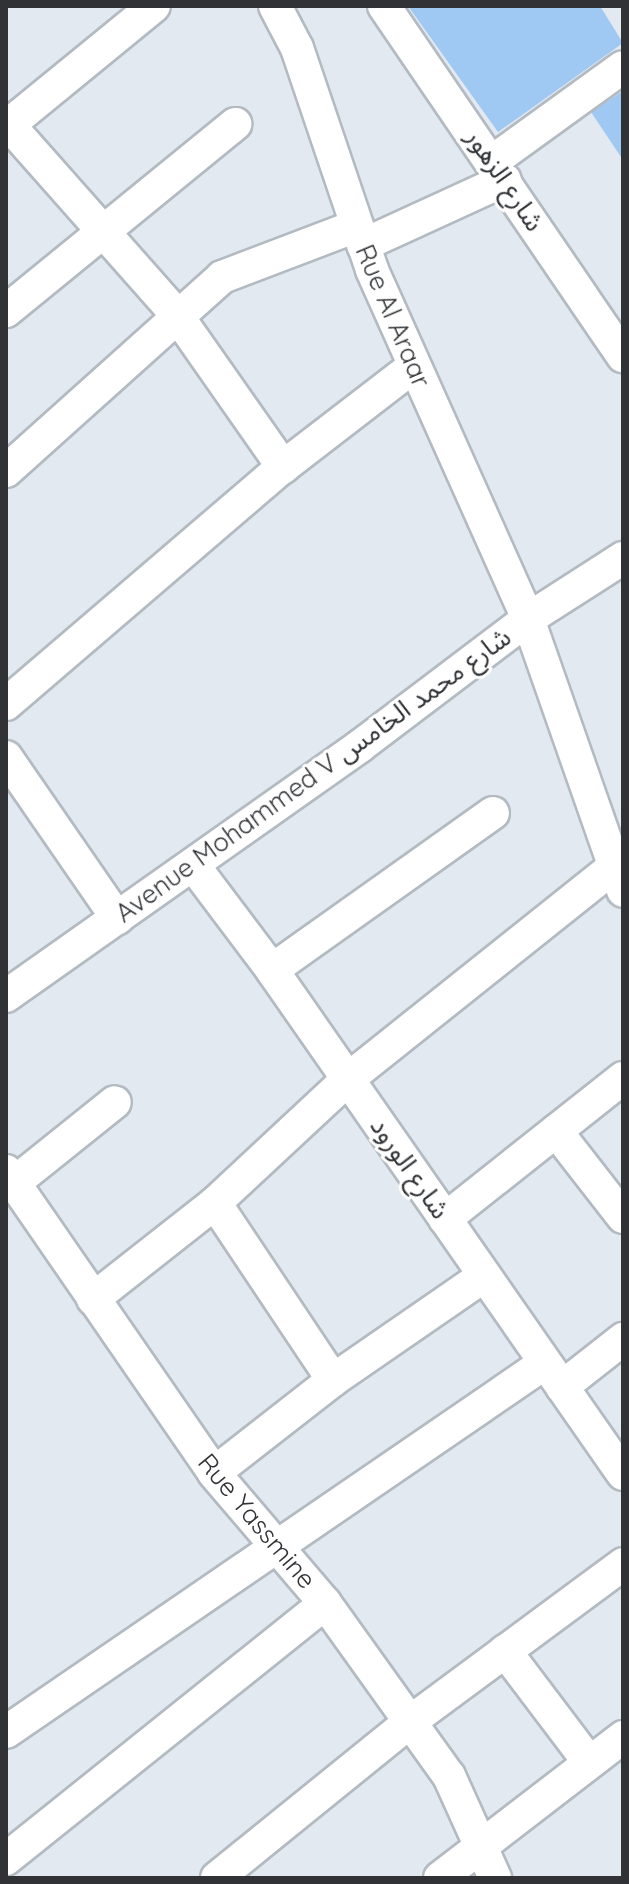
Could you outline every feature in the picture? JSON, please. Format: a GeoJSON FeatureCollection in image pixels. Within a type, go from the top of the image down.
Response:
{"type":"FeatureCollection","features":[{"type":"Feature","properties":{"kind":"street"},"geometry":{"type":"LineString","coordinates":[[154,6],[7,126],[106,231],[176,314],[283,467]]}},
{"type":"Feature","properties":{"kind":"street","name":"Rue Al Araar"},"geometry":{"type":"LineString","coordinates":[[275,6],[297,48],[360,236],[413,367],[528,619],[619,879]]}},
{"type":"Feature","properties":{"kind":"street","name":"شارع الزهور"},"geometry":{"type":"LineString","coordinates":[[384,6],[499,170],[623,356]]}},
{"type":"Feature","properties":{"kind":"street"},"geometry":{"type":"LineString","coordinates":[[6,471],[132,363],[176,314],[222,277],[360,236],[499,170],[623,67]]}},
{"type":"Feature","properties":{"kind":"street"},"geometry":{"type":"LineString","coordinates":[[6,311],[235,124]]}},
{"type":"Feature","properties":{"kind":"street"},"geometry":{"type":"LineString","coordinates":[[6,704],[283,467],[413,367]]}},
{"type":"Feature","properties":{"kind":"street","name":"Avenue Mohammed V شارع محمد الخامس"},"geometry":{"type":"LineString","coordinates":[[6,996],[193,865],[528,619],[623,558]]}},
{"type":"Feature","properties":{"kind":"street"},"geometry":{"type":"LineString","coordinates":[[6,757],[117,918]]}},
{"type":"Feature","properties":{"kind":"street"},"geometry":{"type":"LineString","coordinates":[[272,970],[493,813]]}},
{"type":"Feature","properties":{"kind":"street","name":"شارع الورود"},"geometry":{"type":"LineString","coordinates":[[193,865],[272,970],[623,1474]]}},
{"type":"Feature","properties":{"kind":"street"},"geometry":{"type":"LineString","coordinates":[[93,1299],[215,1203],[348,1079],[619,879]]}},
{"type":"Feature","properties":{"kind":"street"},"geometry":{"type":"LineString","coordinates":[[445,1219],[623,1078]]}},
{"type":"Feature","properties":{"kind":"street"},"geometry":{"type":"LineString","coordinates":[[10,1177],[115,1102]]}},
{"type":"Feature","properties":{"kind":"street"},"geometry":{"type":"LineString","coordinates":[[556,1131],[623,1217]]}},
{"type":"Feature","properties":{"kind":"street","name":"Rue Yassmine"},"geometry":{"type":"LineString","coordinates":[[10,1177],[214,1473],[280,1546],[325,1603],[407,1724],[449,1776],[495,1878]]}},
{"type":"Feature","properties":{"kind":"street"},"geometry":{"type":"LineString","coordinates":[[215,1203],[333,1380]]}},
{"type":"Feature","properties":{"kind":"street"},"geometry":{"type":"LineString","coordinates":[[214,1473],[333,1380],[484,1276]]}},
{"type":"Feature","properties":{"kind":"street"},"geometry":{"type":"LineString","coordinates":[[6,1732],[280,1546],[554,1375],[623,1339]]}},
{"type":"Feature","properties":{"kind":"street"},"geometry":{"type":"LineString","coordinates":[[217,1878],[407,1724],[623,1564]]}},
{"type":"Feature","properties":{"kind":"street"},"geometry":{"type":"LineString","coordinates":[[6,1859],[325,1603]]}},
{"type":"Feature","properties":{"kind":"street"},"geometry":{"type":"LineString","coordinates":[[505,1651],[589,1762]]}},
{"type":"Feature","properties":{"kind":"street"},"geometry":{"type":"LineString","coordinates":[[440,1878],[623,1738]]}},
{"type":"Feature","properties":{"kind":"building"},"geometry":{"type":"Polygon","coordinates":[[[408,6],[600,6],[623,43],[498,132],[408,6]]]}},
{"type":"Feature","properties":{"kind":"building"},"geometry":{"type":"Polygon","coordinates":[[[623,91],[623,160],[591,112],[623,91]]]}}]}
